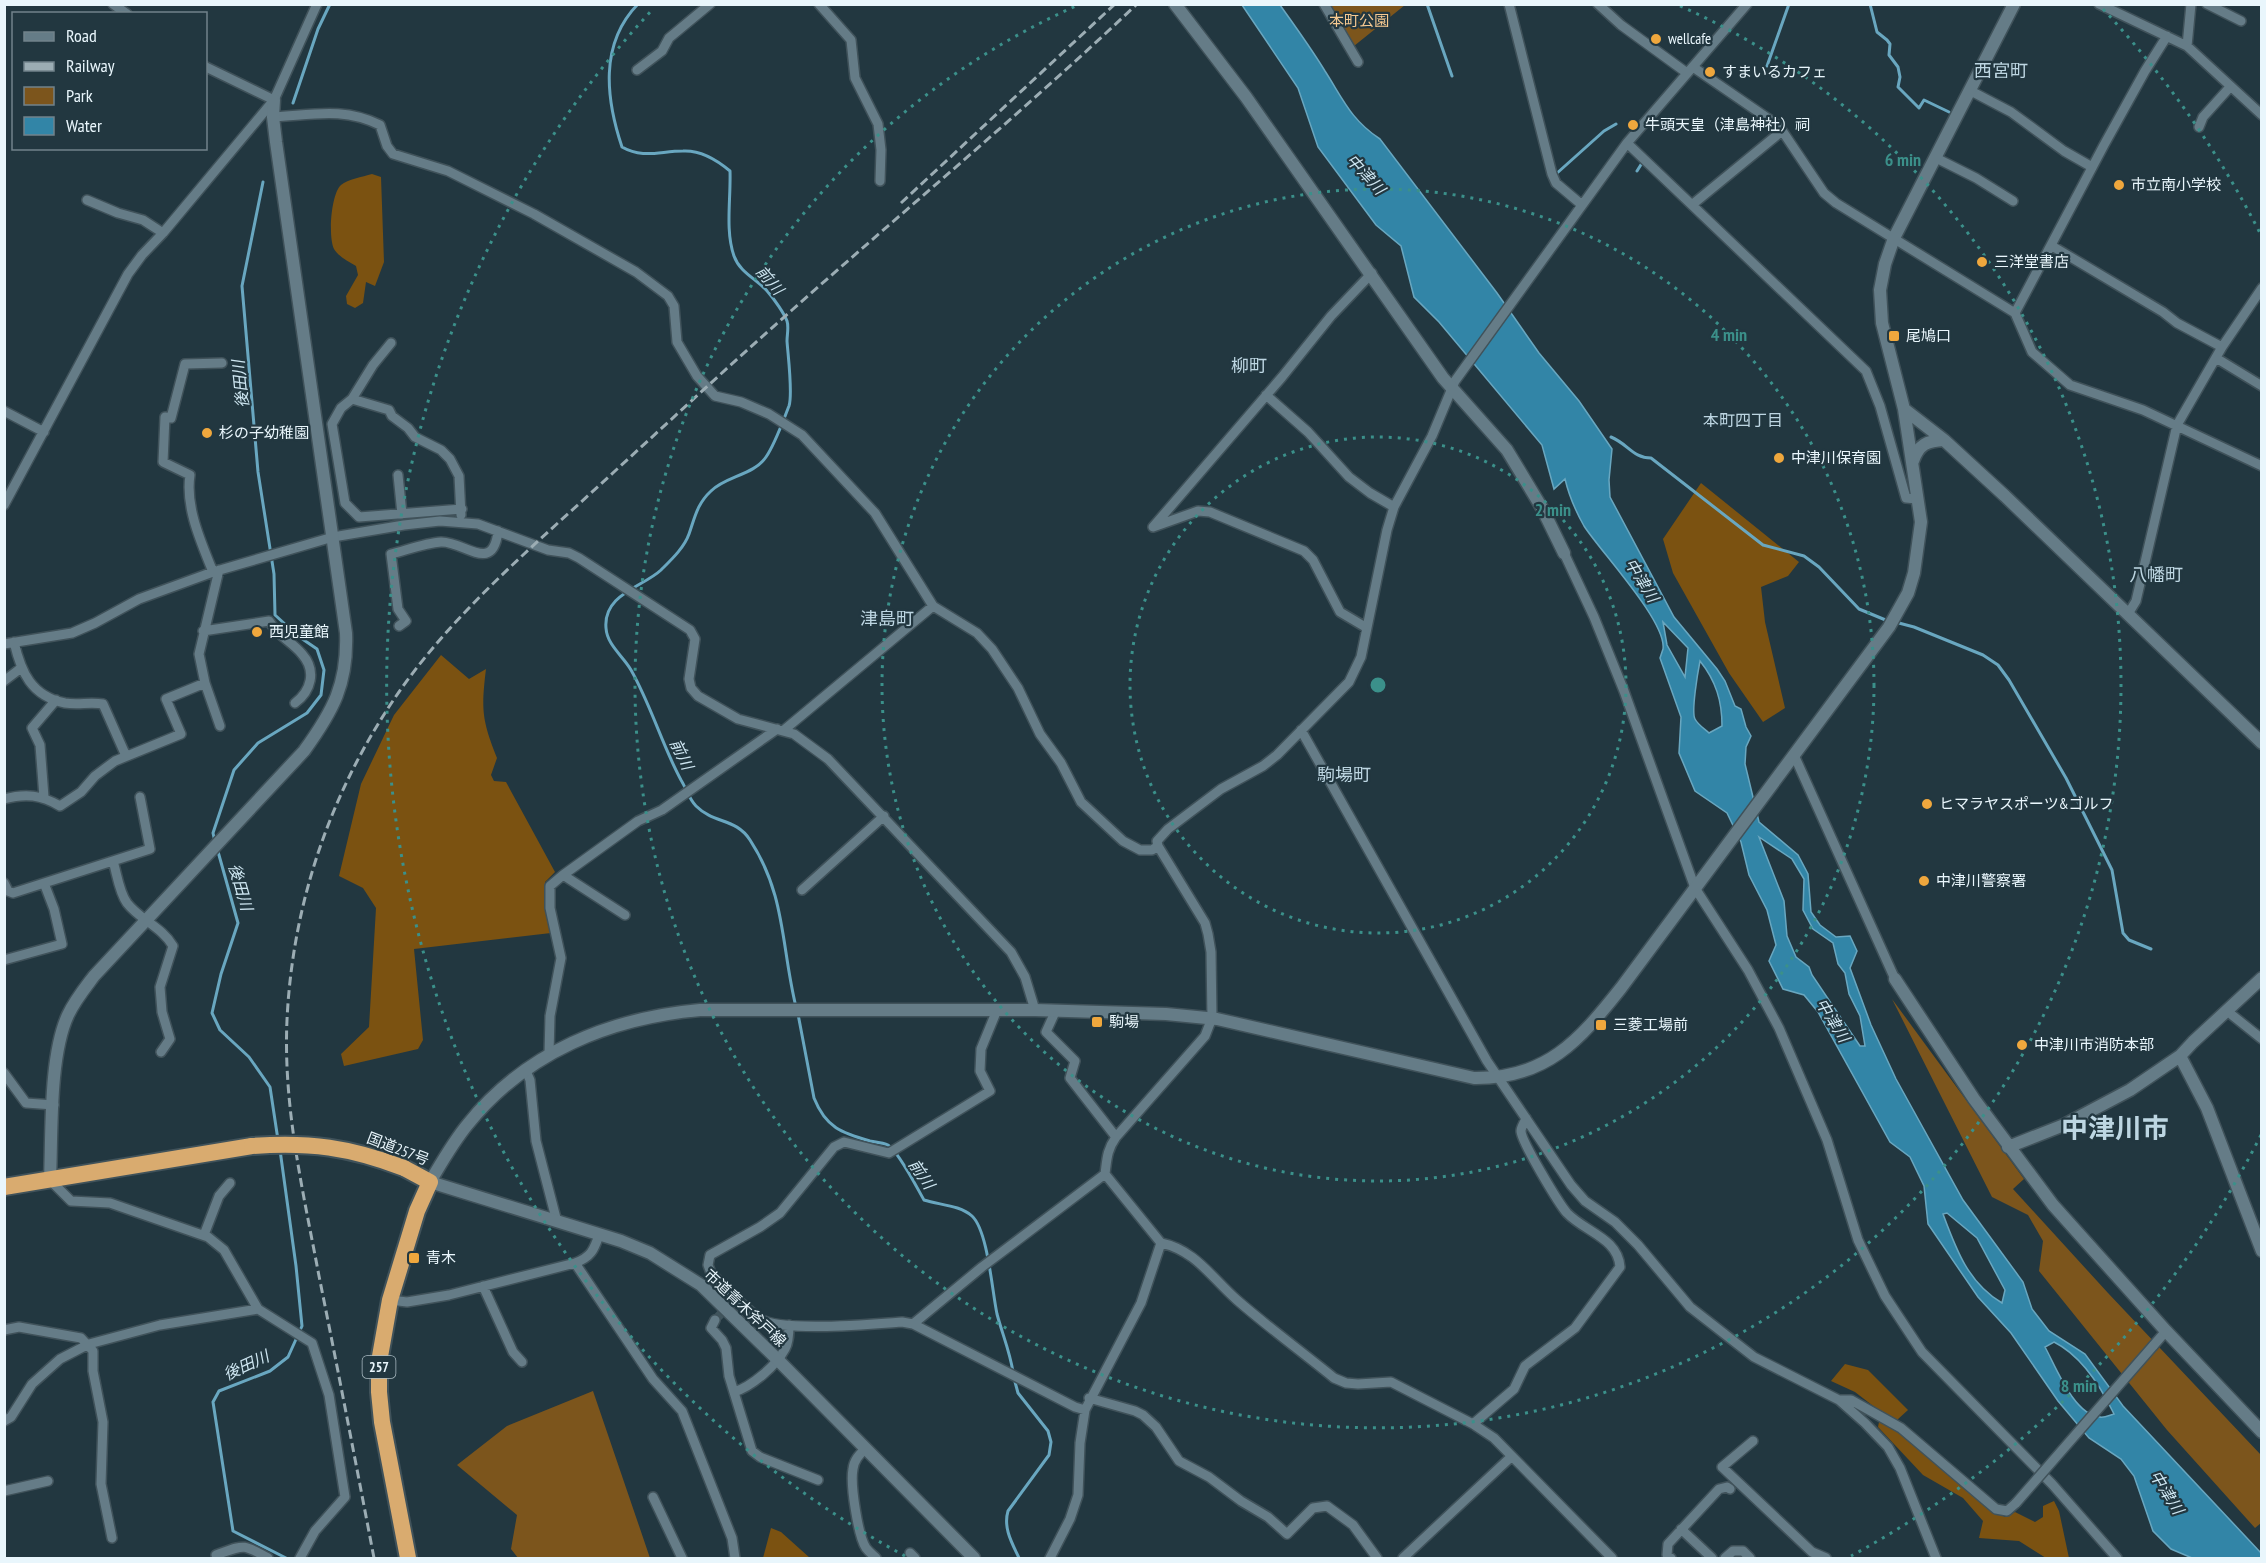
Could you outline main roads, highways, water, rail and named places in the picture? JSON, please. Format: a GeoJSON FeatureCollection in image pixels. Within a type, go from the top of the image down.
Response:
{"type":"FeatureCollection","features":[{"type":"Feature","properties":{"kind":"highway","name":"国道257号"},"geometry":{"type":"LineString","coordinates":[[4,1187],[252,1146],[293,1144],[344,1149],[373,1156],[404,1168],[430,1182],[417,1210],[390,1300],[379,1362],[382,1422],[408,1558]]}},
{"type":"Feature","properties":{"kind":"water","name":"中津川"},"geometry":{"type":"Polygon","coordinates":[[[1242,5],[1280,5],[1348,108],[1370,132],[1380,139],[1497,293],[1539,353],[1579,401],[1612,449],[1610,497],[1674,617],[1717,669],[1725,681],[1735,706],[1741,709],[1751,736],[1746,747],[1745,764],[1759,822],[1798,855],[1808,874],[1811,912],[1820,925],[1836,937],[1850,936],[1857,951],[1850,968],[1871,1025],[1896,1079],[1963,1200],[2023,1282],[2032,1309],[2049,1331],[2085,1354],[2123,1406],[2261,1553],[2261,1558],[2192,1558],[2171,1549],[2153,1531],[2134,1476],[2121,1459],[2089,1438],[2058,1401],[2011,1333],[1978,1297],[1928,1224],[1924,1186],[1910,1157],[1890,1142],[1818,1012],[1804,995],[1783,989],[1769,961],[1776,945],[1767,910],[1749,875],[1741,842],[1727,813],[1695,791],[1679,753],[1681,717],[1660,658],[1663,649],[1655,622],[1584,526],[1565,479],[1554,489],[1542,445],[1439,322],[1414,297],[1401,246],[1376,225],[1318,147],[1298,88],[1242,5]],[[1663,622],[1667,645],[1685,677],[1688,648],[1663,622]],[[1700,661],[1694,715],[1698,723],[1709,733],[1722,726],[1717,692],[1700,661]],[[1759,837],[1784,901],[1787,936],[1796,957],[1809,967],[1812,975],[1860,1046],[1865,1046],[1860,1016],[1849,994],[1845,973],[1838,964],[1833,943],[1813,929],[1803,910],[1804,879],[1792,859],[1759,837]],[[1947,1213],[1943,1214],[1958,1252],[1980,1286],[2002,1303],[2005,1290],[1977,1238],[1947,1213]],[[2054,1342],[2045,1347],[2060,1377],[2082,1408],[2100,1417],[2114,1414],[2090,1373],[2073,1355],[2054,1342]]]}},
{"type":"Feature","properties":{"kind":"waterway","name":"後田川"},"geometry":{"type":"LineString","coordinates":[[293,103],[318,29],[330,4]]}},
{"type":"Feature","properties":{"kind":"waterway","name":"前川"},"geometry":{"type":"LineString","coordinates":[[638,4],[625,20],[617,36],[609,72],[612,110],[622,147],[644,154],[696,152],[730,171],[731,246],[740,267],[764,287],[787,321],[791,393],[789,406],[766,457],[754,468],[717,486],[706,496],[699,506],[681,549],[661,570],[617,599],[607,616],[606,628],[609,640],[628,665],[645,697],[674,767],[691,800],[703,812],[732,824],[744,833],[762,860],[781,921],[796,1007]]}},
{"type":"Feature","properties":{"kind":"waterway"},"geometry":{"type":"LineString","coordinates":[[1427,4],[1452,76]]}},
{"type":"Feature","properties":{"kind":"waterway"},"geometry":{"type":"LineString","coordinates":[[1767,66],[1789,4]]}},
{"type":"Feature","properties":{"kind":"waterway"},"geometry":{"type":"LineString","coordinates":[[1870,4],[1877,32],[1890,44],[1889,55],[1898,67],[1900,77],[1898,87],[1919,108],[1924,100],[1949,112]]}},
{"type":"Feature","properties":{"kind":"waterway"},"geometry":{"type":"LineString","coordinates":[[1556,174],[1604,131],[1616,124]]}},
{"type":"Feature","properties":{"kind":"waterway"},"geometry":{"type":"LineString","coordinates":[[1637,171],[1642,163]]}},
{"type":"Feature","properties":{"kind":"waterway","name":"後田川"},"geometry":{"type":"LineString","coordinates":[[215,842],[213,833],[234,770],[258,743],[307,713],[321,695],[324,670],[317,649],[298,636],[275,615],[274,574],[258,472],[242,286],[263,182]]}},
{"type":"Feature","properties":{"kind":"waterway"},"geometry":{"type":"LineString","coordinates":[[1611,437],[1640,456],[1651,458],[1763,545],[1804,556],[1819,567],[1859,609],[1888,621]]}},
{"type":"Feature","properties":{"kind":"waterway"},"geometry":{"type":"LineString","coordinates":[[1895,622],[1914,627],[1983,655],[1998,665],[2066,778],[2112,870],[2123,933],[2129,940],[2151,949]]}},
{"type":"Feature","properties":{"kind":"waterway","name":"後田川"},"geometry":{"type":"LineString","coordinates":[[217,848],[238,923],[221,974],[212,1013],[220,1030],[249,1057],[270,1087],[278,1140]]}},
{"type":"Feature","properties":{"kind":"waterway","name":"前川"},"geometry":{"type":"LineString","coordinates":[[798,1014],[814,1098],[824,1116],[843,1132],[888,1145],[902,1162],[924,1200],[967,1212],[977,1224],[986,1248],[997,1314],[1013,1372]]}},
{"type":"Feature","properties":{"kind":"waterway","name":"後田川"},"geometry":{"type":"LineString","coordinates":[[280,1150],[302,1326],[288,1357],[270,1371],[219,1391],[213,1402],[233,1531],[286,1558]]}},
{"type":"Feature","properties":{"kind":"waterway","name":"前川"},"geometry":{"type":"LineString","coordinates":[[1014,1378],[1018,1393],[1048,1431],[1051,1442],[1049,1455],[1008,1511],[1007,1529],[1019,1558]]}},
{"type":"Feature","properties":{"kind":"tunnel"},"geometry":{"type":"LineString","coordinates":[[715,1320],[734,1300]]}},
{"type":"Feature","properties":{"kind":"railway"},"geometry":{"type":"LineString","coordinates":[[901,203],[1115,4]]}},
{"type":"Feature","properties":{"kind":"railway"},"geometry":{"type":"LineString","coordinates":[[374,1558],[295,1149],[288,1085],[287,1020],[296,939],[316,860],[329,822],[346,784],[364,748],[409,679],[434,646],[492,585],[747,350],[1009,121],[1137,4]]}},
{"type":"Feature","properties":{"kind":"place","name":"wellcafe"},"geometry":{"type":"Point","coordinates":[1656,39]}},
{"type":"Feature","properties":{"kind":"place","name":"すまいるカフェ"},"geometry":{"type":"Point","coordinates":[1710,72]}},
{"type":"Feature","properties":{"kind":"place","name":"牛頭天皇（津島神社）祠"},"geometry":{"type":"Point","coordinates":[1633,125]}},
{"type":"Feature","properties":{"kind":"place","name":"市立南小学校"},"geometry":{"type":"Point","coordinates":[2119,185]}},
{"type":"Feature","properties":{"kind":"place","name":"三洋堂書店"},"geometry":{"type":"Point","coordinates":[1982,262]}},
{"type":"Feature","properties":{"kind":"place","name":"尾鳩口"},"geometry":{"type":"Point","coordinates":[1894,336]}},
{"type":"Feature","properties":{"kind":"place","name":"杉の子幼稚園"},"geometry":{"type":"Point","coordinates":[207,433]}},
{"type":"Feature","properties":{"kind":"place","name":"中津川保育園"},"geometry":{"type":"Point","coordinates":[1779,458]}},
{"type":"Feature","properties":{"kind":"place","name":"西児童館"},"geometry":{"type":"Point","coordinates":[257,632]}},
{"type":"Feature","properties":{"kind":"place","name":"ヒマラヤスポーツ&ゴルフ"},"geometry":{"type":"Point","coordinates":[1927,804]}},
{"type":"Feature","properties":{"kind":"place","name":"中津川警察署"},"geometry":{"type":"Point","coordinates":[1924,881]}},
{"type":"Feature","properties":{"kind":"place","name":"駒場"},"geometry":{"type":"Point","coordinates":[1097,1022]}},
{"type":"Feature","properties":{"kind":"place","name":"三菱工場前"},"geometry":{"type":"Point","coordinates":[1601,1025]}},
{"type":"Feature","properties":{"kind":"place","name":"中津川市消防本部"},"geometry":{"type":"Point","coordinates":[2022,1045]}},
{"type":"Feature","properties":{"kind":"place","name":"青木"},"geometry":{"type":"Point","coordinates":[414,1258]}},
{"type":"Feature","properties":{"kind":"district","name":"西宮町"},"geometry":{"type":"Point","coordinates":[2001,71]}},
{"type":"Feature","properties":{"kind":"district","name":"柳町"},"geometry":{"type":"Point","coordinates":[1249,366]}},
{"type":"Feature","properties":{"kind":"district","name":"本町四丁目"},"geometry":{"type":"Point","coordinates":[1743,420]}},
{"type":"Feature","properties":{"kind":"district","name":"八幡町"},"geometry":{"type":"Point","coordinates":[2156,575]}},
{"type":"Feature","properties":{"kind":"district","name":"津島町"},"geometry":{"type":"Point","coordinates":[887,619]}},
{"type":"Feature","properties":{"kind":"district","name":"駒場町"},"geometry":{"type":"Point","coordinates":[1344,775]}},
{"type":"Feature","properties":{"kind":"district","name":"中津川市"},"geometry":{"type":"Point","coordinates":[2115,1129]}},
{"type":"Feature","properties":{"kind":"park label","name":"本町公園"},"geometry":{"type":"Point","coordinates":[1359,21]}}]}
